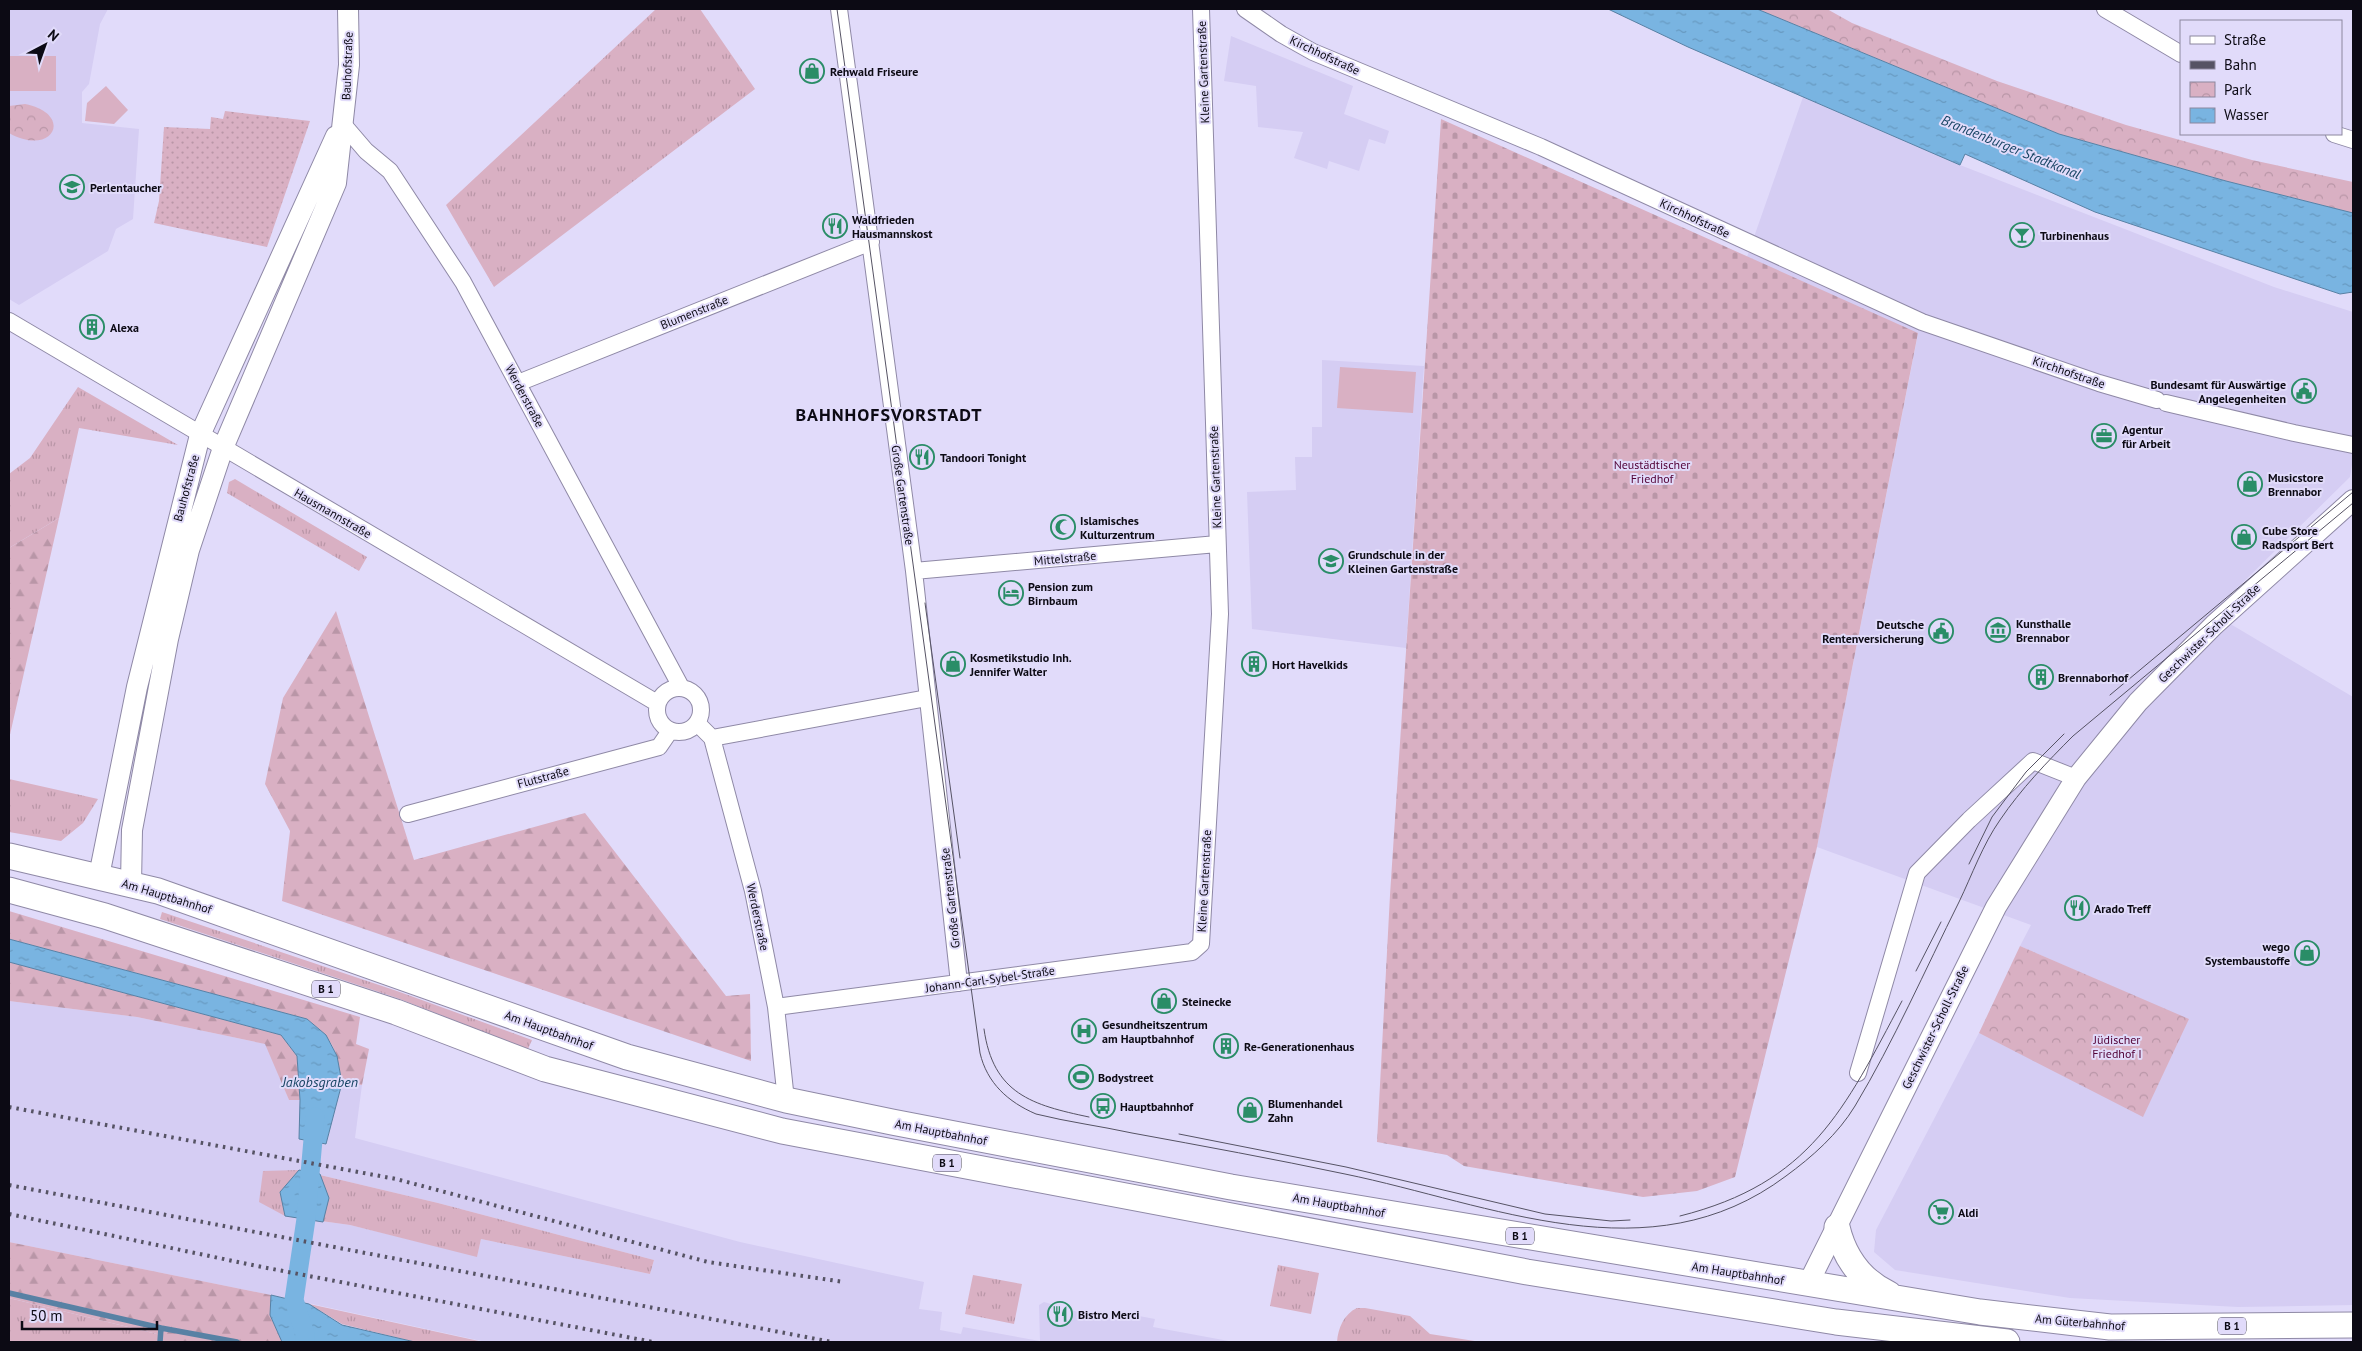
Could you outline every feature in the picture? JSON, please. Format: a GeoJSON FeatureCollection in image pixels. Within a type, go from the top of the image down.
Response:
{"type":"FeatureCollection","features":[{"type":"Feature","properties":{"kind":"main road","name":"B 1"},"geometry":{"type":"LineString","coordinates":[[9,856],[99,876]]}},
{"type":"Feature","properties":{"kind":"main road","name":"Am Hauptbahnhof"},"geometry":{"type":"LineString","coordinates":[[99,876],[158,891],[627,1057],[786,1100],[1231,1186],[1808,1284]]}},
{"type":"Feature","properties":{"kind":"main road"},"geometry":{"type":"LineString","coordinates":[[99,876],[106,916]]}},
{"type":"Feature","properties":{"kind":"main road"},"geometry":{"type":"LineString","coordinates":[[106,916],[131,884]]}},
{"type":"Feature","properties":{"kind":"main road","name":"B 1"},"geometry":{"type":"LineString","coordinates":[[9,890],[106,916],[423,1021],[545,1068],[782,1132],[1527,1272],[1793,1315],[2007,1342]]}},
{"type":"Feature","properties":{"kind":"main road"},"geometry":{"type":"LineString","coordinates":[[545,1068],[557,1032]]}},
{"type":"Feature","properties":{"kind":"main road"},"geometry":{"type":"LineString","coordinates":[[782,1132],[786,1100]]}},
{"type":"Feature","properties":{"kind":"main road"},"geometry":{"type":"LineString","coordinates":[[1837,1227],[1846,1254],[1866,1279],[1886,1293],[1910,1301]]}},
{"type":"Feature","properties":{"kind":"main road"},"geometry":{"type":"LineString","coordinates":[[1793,1315],[1808,1284]]}},
{"type":"Feature","properties":{"kind":"main road","name":"Am Güterbahnhof"},"geometry":{"type":"LineString","coordinates":[[1808,1284],[1980,1312],[2110,1327],[2353,1325]]}},
{"type":"Feature","properties":{"kind":"street","name":"Bauhofstraße"},"geometry":{"type":"LineString","coordinates":[[131,884],[132,830],[168,639],[189,550],[223,448],[336,183],[349,65],[348,9]]}},
{"type":"Feature","properties":{"kind":"street","name":"Große Gartenstraße"},"geometry":{"type":"LineString","coordinates":[[839,9],[914,571],[959,983]]}},
{"type":"Feature","properties":{"kind":"street","name":"Kleine Gartenstraße"},"geometry":{"type":"LineString","coordinates":[[1200,944],[1220,614],[1201,9]]}},
{"type":"Feature","properties":{"kind":"street","name":"Kirchhofstraße"},"geometry":{"type":"LineString","coordinates":[[1245,9],[1313,52],[1540,147],[1922,322],[2099,383],[2162,401],[2294,434],[2353,445]]}},
{"type":"Feature","properties":{"kind":"street"},"geometry":{"type":"LineString","coordinates":[[2106,9],[2180,53]]}},
{"type":"Feature","properties":{"kind":"street","name":"Bauhofstraße"},"geometry":{"type":"LineString","coordinates":[[99,876],[137,687],[200,434],[342,123]]}},
{"type":"Feature","properties":{"kind":"street","name":"Werderstraße"},"geometry":{"type":"LineString","coordinates":[[342,123],[366,152],[390,171],[463,282],[680,687],[693,692],[701,703],[702,710],[697,723]]}},
{"type":"Feature","properties":{"kind":"street"},"geometry":{"type":"LineString","coordinates":[[2337,135],[2353,140]]}},
{"type":"Feature","properties":{"kind":"street","name":"Blumenstraße"},"geometry":{"type":"LineString","coordinates":[[518,383],[871,242]]}},
{"type":"Feature","properties":{"kind":"street","name":"Hausmannstraße"},"geometry":{"type":"LineString","coordinates":[[9,321],[657,703]]}},
{"type":"Feature","properties":{"kind":"street","name":"Geschwister-Scholl-Straße"},"geometry":{"type":"LineString","coordinates":[[1808,1284],[1996,907],[2076,778],[2138,702],[2214,625],[2353,500]]}},
{"type":"Feature","properties":{"kind":"street","name":"Mittelstraße"},"geometry":{"type":"LineString","coordinates":[[914,571],[1217,544]]}},
{"type":"Feature","properties":{"kind":"street"},"geometry":{"type":"LineString","coordinates":[[680,687],[666,691],[657,703],[657,716],[660,722],[670,730],[686,731],[697,723],[712,738],[927,698]]}},
{"type":"Feature","properties":{"kind":"street","name":"Flutstraße"},"geometry":{"type":"LineString","coordinates":[[408,814],[660,747],[670,730]]}},
{"type":"Feature","properties":{"kind":"street","name":"Werderstraße"},"geometry":{"type":"LineString","coordinates":[[712,738],[753,891],[776,1007],[786,1100]]}},
{"type":"Feature","properties":{"kind":"street"},"geometry":{"type":"LineString","coordinates":[[1858,1073],[1918,873],[1969,820],[2033,761],[2076,778]]}},
{"type":"Feature","properties":{"kind":"street","name":"Johann-Carl-Sybel-Straße"},"geometry":{"type":"LineString","coordinates":[[776,1007],[1192,952],[1200,944]]}},
{"type":"Feature","properties":{"kind":"shaded area"},"geometry":{"type":"Polygon","coordinates":[[[9,9],[108,9],[100,24],[89,84],[82,92],[82,123],[139,129],[133,219],[116,229],[108,251],[19,305],[9,299],[9,9]]]}},
{"type":"Feature","properties":{"kind":"shaded area"},"geometry":{"type":"Polygon","coordinates":[[[1231,36],[1353,86],[1344,114],[1389,131],[1385,144],[1369,139],[1359,171],[1329,161],[1327,169],[1294,158],[1303,132],[1258,127],[1256,86],[1224,81],[1231,36]]]}},
{"type":"Feature","properties":{"kind":"shaded area"},"geometry":{"type":"Polygon","coordinates":[[[1803,97],[1960,165],[2274,287],[2353,312],[2353,459],[2350,477],[2212,613],[2353,697],[2353,1305],[2238,1307],[2070,1298],[1895,1270],[1874,1252],[1876,1230],[1979,1033],[2143,1116],[2188,1020],[2020,946],[2031,925],[1817,847],[1918,334],[1747,257],[1803,97]]]}},
{"type":"Feature","properties":{"kind":"shaded area","name":"Grundschule in der Kleinen Gartenstraße"},"geometry":{"type":"Polygon","coordinates":[[[1322,360],[1424,366],[1406,648],[1252,629],[1247,492],[1296,490],[1295,457],[1312,457],[1312,427],[1322,427],[1322,360]]]}},
{"type":"Feature","properties":{"kind":"shaded area"},"geometry":{"type":"Polygon","coordinates":[[[9,1001],[137,1017],[266,1044],[289,1100],[300,1100],[299,1139],[326,1144],[342,1083],[362,1085],[355,1138],[740,1242],[924,1282],[919,1309],[942,1312],[940,1330],[961,1334],[963,1327],[1040,1341],[1039,1305],[1044,1302],[1098,1318],[1099,1315],[1117,1320],[1118,1312],[1155,1319],[1153,1327],[1234,1342],[486,1342],[271,1295],[9,1242],[9,1001]],[[299,1170],[285,1216],[350,1225],[477,1256],[481,1239],[650,1274],[654,1260],[438,1203],[299,1170]]]}},
{"type":"Feature","properties":{"kind":"green space"},"geometry":{"type":"Polygon","coordinates":[[[656,9],[700,9],[755,89],[494,287],[446,205],[656,9]]]}},
{"type":"Feature","properties":{"kind":"green space"},"geometry":{"type":"Polygon","coordinates":[[[1757,9],[1827,9],[1852,23],[1997,81],[2126,125],[2252,160],[2353,182],[2353,213],[2226,181],[2059,134],[1757,9]]]}},
{"type":"Feature","properties":{"kind":"green space"},"geometry":{"type":"Polygon","coordinates":[[[9,56],[56,56],[56,91],[9,91],[9,56]]]}},
{"type":"Feature","properties":{"kind":"green space"},"geometry":{"type":"Polygon","coordinates":[[[106,86],[128,110],[114,124],[85,121],[87,103],[106,86]]]}},
{"type":"Feature","properties":{"kind":"green space"},"geometry":{"type":"Polygon","coordinates":[[[25,104],[40,109],[50,116],[54,124],[52,132],[47,137],[37,140],[24,139],[9,133],[9,106],[25,104]]]}},
{"type":"Feature","properties":{"kind":"green space"},"geometry":{"type":"Polygon","coordinates":[[[225,111],[310,121],[267,247],[154,223],[159,201],[164,127],[210,129],[211,117],[223,119],[225,111]]]}},
{"type":"Feature","properties":{"kind":"green space","name":"Neustädtischer Friedhof"},"geometry":{"type":"Polygon","coordinates":[[[1441,119],[1918,333],[1817,847],[1735,1177],[1697,1191],[1643,1197],[1464,1166],[1447,1155],[1377,1142],[1390,895],[1441,119]]]}},
{"type":"Feature","properties":{"kind":"green space"},"geometry":{"type":"Polygon","coordinates":[[[1340,367],[1416,372],[1413,413],[1337,408],[1340,367]]]}},
{"type":"Feature","properties":{"kind":"green space"},"geometry":{"type":"Polygon","coordinates":[[[78,387],[178,445],[79,428],[59,518],[9,548],[9,474],[30,458],[78,387]]]}},
{"type":"Feature","properties":{"kind":"green space"},"geometry":{"type":"Polygon","coordinates":[[[235,479],[367,557],[359,571],[227,493],[229,482],[235,479]]]}},
{"type":"Feature","properties":{"kind":"green space"},"geometry":{"type":"Polygon","coordinates":[[[59,518],[9,739],[9,548],[59,518]]]}},
{"type":"Feature","properties":{"kind":"green space"},"geometry":{"type":"Polygon","coordinates":[[[336,611],[414,860],[585,813],[726,996],[750,994],[751,1061],[282,901],[290,831],[265,784],[283,698],[336,611]]]}},
{"type":"Feature","properties":{"kind":"green space"},"geometry":{"type":"Polygon","coordinates":[[[9,779],[98,799],[83,823],[61,841],[9,832],[9,779]]]}},
{"type":"Feature","properties":{"kind":"green space"},"geometry":{"type":"Polygon","coordinates":[[[9,911],[360,1017],[356,1044],[369,1049],[362,1085],[342,1083],[333,1046],[307,1019],[9,939],[9,911]]]}},
{"type":"Feature","properties":{"kind":"green space"},"geometry":{"type":"Polygon","coordinates":[[[162,912],[397,991],[532,1040],[528,1049],[397,998],[160,919],[162,912]]]}},
{"type":"Feature","properties":{"kind":"green space","name":"Jüdischer Friedhof I"},"geometry":{"type":"Polygon","coordinates":[[[2020,946],[2189,1019],[2143,1117],[1979,1033],[2020,946]]]}},
{"type":"Feature","properties":{"kind":"green space"},"geometry":{"type":"Polygon","coordinates":[[[9,962],[281,1035],[297,1056],[300,1100],[289,1100],[265,1044],[137,1017],[9,1001],[9,962]]]}},
{"type":"Feature","properties":{"kind":"green space"},"geometry":{"type":"Polygon","coordinates":[[[299,1170],[438,1203],[654,1260],[650,1274],[481,1239],[477,1257],[350,1225],[285,1216],[259,1202],[263,1171],[299,1170]]]}},
{"type":"Feature","properties":{"kind":"green space"},"geometry":{"type":"Polygon","coordinates":[[[9,1242],[271,1295],[270,1315],[282,1342],[161,1342],[161,1335],[9,1298],[9,1242]]]}},
{"type":"Feature","properties":{"kind":"green space"},"geometry":{"type":"Polygon","coordinates":[[[1278,1265],[1319,1273],[1311,1314],[1270,1306],[1278,1265]]]}},
{"type":"Feature","properties":{"kind":"green space"},"geometry":{"type":"Polygon","coordinates":[[[973,1275],[1022,1284],[1014,1324],[965,1314],[973,1275]]]}},
{"type":"Feature","properties":{"kind":"green space"},"geometry":{"type":"Polygon","coordinates":[[[9,1298],[161,1335],[161,1342],[9,1342],[9,1298]]]}},
{"type":"Feature","properties":{"kind":"green space"},"geometry":{"type":"Polygon","coordinates":[[[309,1304],[486,1342],[415,1342],[342,1324],[309,1304]]]}},
{"type":"Feature","properties":{"kind":"green space"},"geometry":{"type":"Polygon","coordinates":[[[1357,1308],[1410,1316],[1430,1334],[1481,1342],[1337,1342],[1342,1322],[1357,1308]]]}},
{"type":"Feature","properties":{"kind":"water","name":"Brandenburger Stadtkanal"},"geometry":{"type":"Polygon","coordinates":[[[1608,9],[1757,9],[2059,134],[2226,181],[2353,213],[2353,292],[2340,294],[2095,212],[1965,154],[1960,165],[1688,47],[1608,9]]]}},
{"type":"Feature","properties":{"kind":"water","name":"Jakobsgraben"},"geometry":{"type":"Polygon","coordinates":[[[9,939],[307,1019],[326,1035],[337,1056],[342,1083],[326,1144],[299,1139],[300,1100],[297,1056],[281,1035],[9,962],[9,939]]]}},
{"type":"Feature","properties":{"kind":"water"},"geometry":{"type":"Polygon","coordinates":[[[299,1170],[320,1174],[329,1198],[323,1222],[285,1216],[280,1192],[299,1170]]]}},
{"type":"Feature","properties":{"kind":"water"},"geometry":{"type":"Polygon","coordinates":[[[271,1295],[309,1304],[342,1325],[415,1342],[282,1342],[270,1315],[271,1295]]]}},
{"type":"Feature","properties":{"kind":"waterway","name":"Jakobsgraben"},"geometry":{"type":"LineString","coordinates":[[305,1342],[305,1334],[294,1300],[306,1219],[315,1117]]}},
{"type":"Feature","properties":{"kind":"waterway"},"geometry":{"type":"LineString","coordinates":[[9,1293],[161,1328],[160,1342]]}},
{"type":"Feature","properties":{"kind":"waterway"},"geometry":{"type":"LineString","coordinates":[[161,1328],[237,1342]]}},
{"type":"Feature","properties":{"kind":"tram line"},"geometry":{"type":"LineString","coordinates":[[837,9],[980,1053],[988,1074],[1000,1090],[1016,1104],[1036,1114],[1318,1168],[1513,1215],[1569,1224],[1625,1228],[1680,1223],[1734,1206],[1796,1169],[1815,1153],[1841,1126],[1855,1106],[1896,1031],[1988,839],[2008,809],[2035,776],[2073,736],[2353,503]]}},
{"type":"Feature","properties":{"kind":"tram line"},"geometry":{"type":"LineString","coordinates":[[2110,695],[2353,492]]}},
{"type":"Feature","properties":{"kind":"tram line"},"geometry":{"type":"LineString","coordinates":[[925,603],[960,858]]}},
{"type":"Feature","properties":{"kind":"tram line"},"geometry":{"type":"LineString","coordinates":[[1969,864],[1992,817],[2026,772],[2064,734]]}},
{"type":"Feature","properties":{"kind":"tram line"},"geometry":{"type":"LineString","coordinates":[[1916,971],[1941,922]]}},
{"type":"Feature","properties":{"kind":"tram line"},"geometry":{"type":"LineString","coordinates":[[1680,1216],[1725,1202],[1762,1184],[1793,1162],[1818,1137],[1841,1108],[1861,1076],[1902,1001]]}},
{"type":"Feature","properties":{"kind":"tram line"},"geometry":{"type":"LineString","coordinates":[[984,1029],[989,1051],[996,1068],[1006,1082],[1018,1093],[1050,1107],[1089,1117]]}},
{"type":"Feature","properties":{"kind":"tram line"},"geometry":{"type":"LineString","coordinates":[[1179,1134],[1346,1167],[1545,1214],[1611,1221],[1630,1220]]}},
{"type":"Feature","properties":{"kind":"railway"},"geometry":{"type":"LineString","coordinates":[[9,1107],[396,1179],[708,1262],[844,1282]]}},
{"type":"Feature","properties":{"kind":"railway"},"geometry":{"type":"LineString","coordinates":[[9,1185],[832,1342]]}},
{"type":"Feature","properties":{"kind":"railway"},"geometry":{"type":"LineString","coordinates":[[9,1214],[257,1266],[653,1342]]}},
{"type":"Feature","properties":{"kind":"place","name":"Rehwald Friseure"},"geometry":{"type":"Point","coordinates":[812,71]}},
{"type":"Feature","properties":{"kind":"place","name":"Perlentaucher"},"geometry":{"type":"Point","coordinates":[72,187]}},
{"type":"Feature","properties":{"kind":"place","name":"Waldfrieden Hausmannskost"},"geometry":{"type":"Point","coordinates":[835,226]}},
{"type":"Feature","properties":{"kind":"place","name":"Turbinenhaus"},"geometry":{"type":"Point","coordinates":[2022,235]}},
{"type":"Feature","properties":{"kind":"place","name":"Alexa"},"geometry":{"type":"Point","coordinates":[92,327]}},
{"type":"Feature","properties":{"kind":"place","name":"Bundesamt für Auswärtige Angelegenheiten"},"geometry":{"type":"Point","coordinates":[2304,391]}},
{"type":"Feature","properties":{"kind":"place","name":"Agentur für Arbeit"},"geometry":{"type":"Point","coordinates":[2104,436]}},
{"type":"Feature","properties":{"kind":"place","name":"Tandoori Tonight"},"geometry":{"type":"Point","coordinates":[922,457]}},
{"type":"Feature","properties":{"kind":"place","name":"Musicstore Brennabor"},"geometry":{"type":"Point","coordinates":[2250,484]}},
{"type":"Feature","properties":{"kind":"place","name":"Islamisches Kulturzentrum"},"geometry":{"type":"Point","coordinates":[1063,527]}},
{"type":"Feature","properties":{"kind":"place","name":"Cube Store Radsport Bert"},"geometry":{"type":"Point","coordinates":[2244,537]}},
{"type":"Feature","properties":{"kind":"place","name":"Grundschule in der Kleinen Gartenstraße"},"geometry":{"type":"Point","coordinates":[1331,561]}},
{"type":"Feature","properties":{"kind":"place","name":"Pension zum Birnbaum"},"geometry":{"type":"Point","coordinates":[1011,593]}},
{"type":"Feature","properties":{"kind":"place","name":"Kunsthalle Brennabor"},"geometry":{"type":"Point","coordinates":[1998,630]}},
{"type":"Feature","properties":{"kind":"place","name":"Deutsche Rentenversicherung"},"geometry":{"type":"Point","coordinates":[1941,631]}},
{"type":"Feature","properties":{"kind":"place","name":"Kosmetikstudio Inh. Jennifer Walter"},"geometry":{"type":"Point","coordinates":[953,664]}},
{"type":"Feature","properties":{"kind":"place","name":"Hort Havelkids"},"geometry":{"type":"Point","coordinates":[1254,664]}},
{"type":"Feature","properties":{"kind":"place","name":"Brennaborhof"},"geometry":{"type":"Point","coordinates":[2041,677]}},
{"type":"Feature","properties":{"kind":"place","name":"Arado Treff"},"geometry":{"type":"Point","coordinates":[2077,908]}},
{"type":"Feature","properties":{"kind":"place","name":"wego Systembaustoffe"},"geometry":{"type":"Point","coordinates":[2307,953]}},
{"type":"Feature","properties":{"kind":"place","name":"Steinecke"},"geometry":{"type":"Point","coordinates":[1164,1001]}},
{"type":"Feature","properties":{"kind":"place","name":"Gesundheitszentrum am Hauptbahnhof"},"geometry":{"type":"Point","coordinates":[1084,1031]}},
{"type":"Feature","properties":{"kind":"place","name":"Re-Generationenhaus"},"geometry":{"type":"Point","coordinates":[1226,1046]}},
{"type":"Feature","properties":{"kind":"place","name":"Bodystreet"},"geometry":{"type":"Point","coordinates":[1081,1077]}},
{"type":"Feature","properties":{"kind":"place","name":"Hauptbahnhof"},"geometry":{"type":"Point","coordinates":[1103,1106]}},
{"type":"Feature","properties":{"kind":"place","name":"Blumenhandel Zahn"},"geometry":{"type":"Point","coordinates":[1250,1110]}},
{"type":"Feature","properties":{"kind":"place","name":"Aldi"},"geometry":{"type":"Point","coordinates":[1941,1212]}},
{"type":"Feature","properties":{"kind":"place","name":"Bistro Merci"},"geometry":{"type":"Point","coordinates":[1060,1314]}},
{"type":"Feature","properties":{"kind":"district","name":"BAHNHOFSVORSTADT"},"geometry":{"type":"Point","coordinates":[889,414]}}]}
